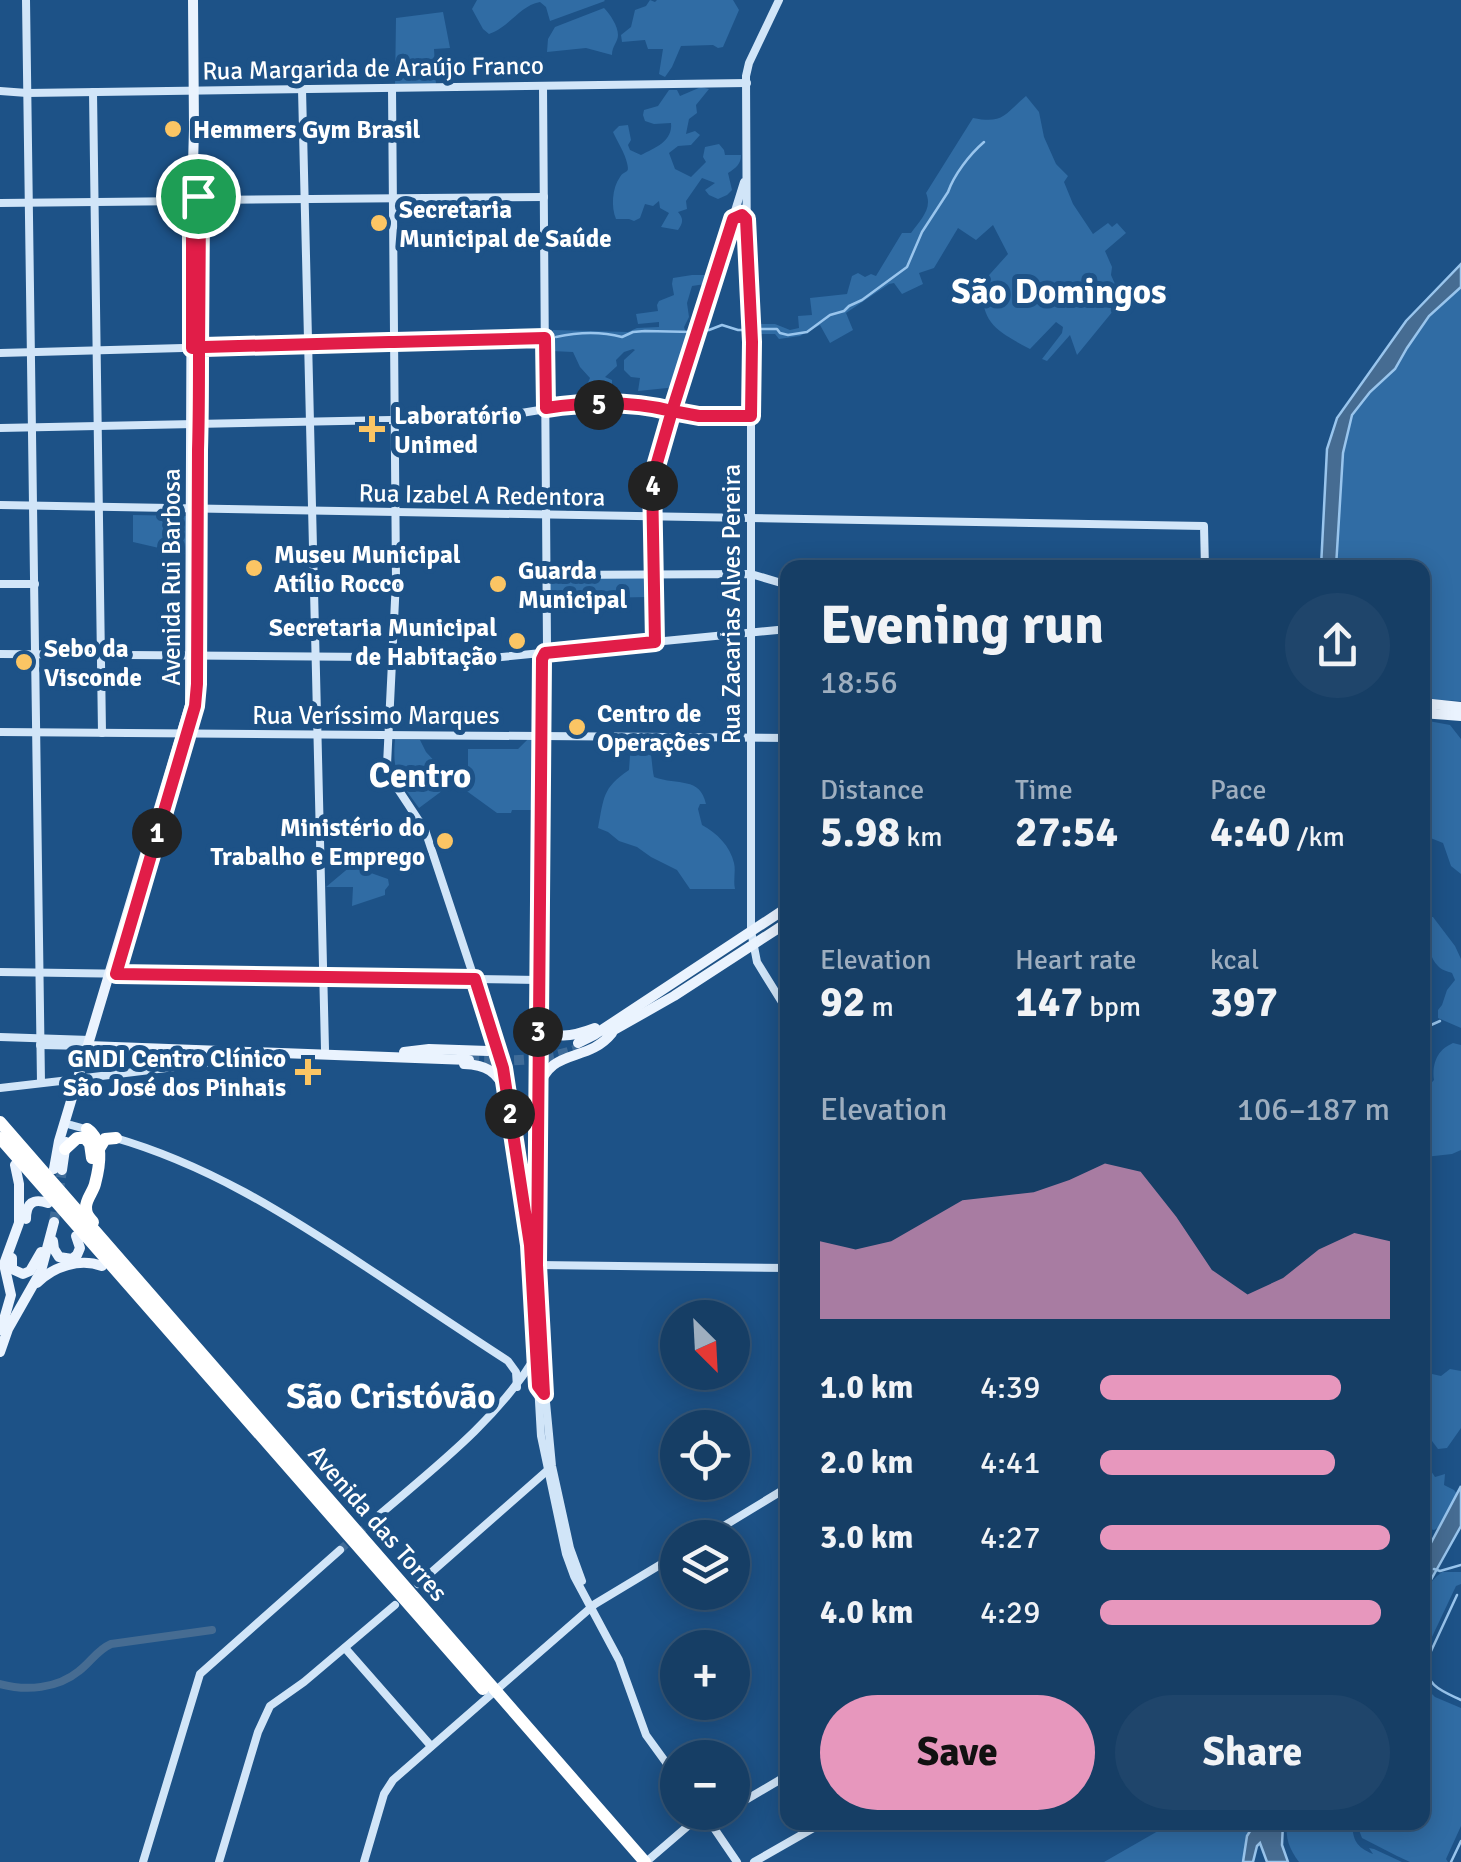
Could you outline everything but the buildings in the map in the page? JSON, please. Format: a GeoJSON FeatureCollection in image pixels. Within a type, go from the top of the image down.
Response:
{"type":"FeatureCollection","features":[{"type":"Feature","properties":{"kind":"highway","name":"Avenida das Torres"},"geometry":{"type":"LineString","coordinates":[[0,1122],[634,1862]]}},
{"type":"Feature","properties":{"kind":"highway"},"geometry":{"type":"LineString","coordinates":[[86,1129],[96,1137],[99,1149],[96,1181],[86,1204],[86,1213],[99,1235]]}},
{"type":"Feature","properties":{"kind":"highway"},"geometry":{"type":"LineString","coordinates":[[63,1194],[80,1195],[87,1189],[92,1154],[88,1140],[81,1137],[65,1149]]}},
{"type":"Feature","properties":{"kind":"highway"},"geometry":{"type":"LineString","coordinates":[[99,1149],[105,1140],[116,1138]]}},
{"type":"Feature","properties":{"kind":"highway","name":"Avenida das Torres"},"geometry":{"type":"LineString","coordinates":[[0,1140],[645,1862]]}},
{"type":"Feature","properties":{"kind":"highway"},"geometry":{"type":"LineString","coordinates":[[0,1140],[15,1165],[102,1266],[139,1307],[158,1320]]}},
{"type":"Feature","properties":{"kind":"main road"},"geometry":{"type":"LineString","coordinates":[[26,0],[41,1083]]}},
{"type":"Feature","properties":{"kind":"main road","name":"Avenida Rui Barbosa"},"geometry":{"type":"LineString","coordinates":[[81,1078],[58,1170],[59,1141],[113,974],[190,706],[196,0]]}},
{"type":"Feature","properties":{"kind":"main road","name":"Rua Zacarias Alves Pereira"},"geometry":{"type":"LineString","coordinates":[[780,999],[757,962],[751,931],[752,342],[747,273],[747,83],[782,0]]}},
{"type":"Feature","properties":{"kind":"main road","name":"Rua Margarida de Araújo Franco"},"geometry":{"type":"LineString","coordinates":[[0,91],[747,83]]}},
{"type":"Feature","properties":{"kind":"main road"},"geometry":{"type":"LineString","coordinates":[[544,86],[547,647],[542,659],[537,1265],[550,1468]]}},
{"type":"Feature","properties":{"kind":"main road"},"geometry":{"type":"LineString","coordinates":[[392,88],[396,580],[388,771],[424,830],[496,1040],[530,1245],[540,1424],[550,1468],[573,1559],[622,1666],[646,1735],[660,1755]]}},
{"type":"Feature","properties":{"kind":"main road"},"geometry":{"type":"LineString","coordinates":[[302,89],[325,1048]]}},
{"type":"Feature","properties":{"kind":"main road"},"geometry":{"type":"LineString","coordinates":[[94,92],[102,733]]}},
{"type":"Feature","properties":{"kind":"main road"},"geometry":{"type":"LineString","coordinates":[[655,642],[653,475],[747,173]]}},
{"type":"Feature","properties":{"kind":"main road"},"geometry":{"type":"LineString","coordinates":[[0,202],[544,197]]}},
{"type":"Feature","properties":{"kind":"main road"},"geometry":{"type":"LineString","coordinates":[[736,208],[741,212],[747,210]]}},
{"type":"Feature","properties":{"kind":"main road"},"geometry":{"type":"LineString","coordinates":[[733,219],[742,215],[747,222]]}},
{"type":"Feature","properties":{"kind":"main road"},"geometry":{"type":"LineString","coordinates":[[0,353],[545,338]]}},
{"type":"Feature","properties":{"kind":"main road"},"geometry":{"type":"LineString","coordinates":[[0,428],[490,418],[571,405],[639,405],[699,416],[751,416]]}},
{"type":"Feature","properties":{"kind":"main road","name":"Rua Izabel A Redentora"},"geometry":{"type":"LineString","coordinates":[[0,505],[1204,526],[1205,560]]}},
{"type":"Feature","properties":{"kind":"main road"},"geometry":{"type":"LineString","coordinates":[[546,575],[751,574],[780,583]]}},
{"type":"Feature","properties":{"kind":"main road"},"geometry":{"type":"LineString","coordinates":[[0,584],[34,584]]}},
{"type":"Feature","properties":{"kind":"main road"},"geometry":{"type":"LineString","coordinates":[[0,654],[490,658],[780,630]]}},
{"type":"Feature","properties":{"kind":"main road"},"geometry":{"type":"LineString","coordinates":[[1430,704],[1461,706]]}},
{"type":"Feature","properties":{"kind":"main road"},"geometry":{"type":"LineString","coordinates":[[1430,714],[1461,716]]}},
{"type":"Feature","properties":{"kind":"main road","name":"Rua Veríssimo Marques"},"geometry":{"type":"LineString","coordinates":[[0,732],[780,738]]}},
{"type":"Feature","properties":{"kind":"main road"},"geometry":{"type":"LineString","coordinates":[[579,1046],[780,912]]}},
{"type":"Feature","properties":{"kind":"main road"},"geometry":{"type":"LineString","coordinates":[[538,1019],[548,1032],[566,1036],[617,1024],[662,1004],[780,927]]}},
{"type":"Feature","properties":{"kind":"main road"},"geometry":{"type":"LineString","coordinates":[[0,972],[538,980]]}},
{"type":"Feature","properties":{"kind":"main road"},"geometry":{"type":"LineString","coordinates":[[538,1090],[549,1066],[596,1046],[607,1039],[617,1024]]}},
{"type":"Feature","properties":{"kind":"main road"},"geometry":{"type":"LineString","coordinates":[[0,1037],[403,1054],[485,1066],[496,1072],[507,1092]]}},
{"type":"Feature","properties":{"kind":"main road"},"geometry":{"type":"LineString","coordinates":[[403,1054],[429,1049],[488,1051],[494,1048],[496,1040]]}},
{"type":"Feature","properties":{"kind":"main road"},"geometry":{"type":"LineString","coordinates":[[92,1043],[288,1054],[469,1056]]}},
{"type":"Feature","properties":{"kind":"main road"},"geometry":{"type":"LineString","coordinates":[[0,1088],[288,1054]]}},
{"type":"Feature","properties":{"kind":"main road"},"geometry":{"type":"LineString","coordinates":[[71,1125],[188,1164],[264,1201],[508,1361],[516,1372],[516,1387]]}},
{"type":"Feature","properties":{"kind":"main road"},"geometry":{"type":"LineString","coordinates":[[0,1332],[11,1296],[4,1264],[20,1223],[15,1165]]}},
{"type":"Feature","properties":{"kind":"main road"},"geometry":{"type":"LineString","coordinates":[[520,1178],[531,1184],[538,1178]]}},
{"type":"Feature","properties":{"kind":"main road"},"geometry":{"type":"LineString","coordinates":[[523,1197],[529,1189],[538,1194]]}},
{"type":"Feature","properties":{"kind":"main road"},"geometry":{"type":"LineString","coordinates":[[41,1252],[27,1273],[19,1274],[12,1269],[28,1205],[38,1200],[48,1204]]}},
{"type":"Feature","properties":{"kind":"main road"},"geometry":{"type":"LineString","coordinates":[[0,1332],[33,1275],[51,1221],[56,1254],[68,1260],[79,1252],[76,1236]]}},
{"type":"Feature","properties":{"kind":"main road"},"geometry":{"type":"LineString","coordinates":[[0,1352],[43,1265],[52,1234]]}},
{"type":"Feature","properties":{"kind":"main road"},"geometry":{"type":"LineString","coordinates":[[33,1287],[56,1269],[84,1262],[102,1266]]}},
{"type":"Feature","properties":{"kind":"main road"},"geometry":{"type":"LineString","coordinates":[[537,1265],[780,1268]]}},
{"type":"Feature","properties":{"kind":"main road"},"geometry":{"type":"LineString","coordinates":[[371,1522],[477,1430],[516,1387],[536,1356]]}},
{"type":"Feature","properties":{"kind":"main road"},"geometry":{"type":"LineString","coordinates":[[516,1387],[528,1382],[544,1394]]}},
{"type":"Feature","properties":{"kind":"main road"},"geometry":{"type":"LineString","coordinates":[[418,1584],[550,1468]]}},
{"type":"Feature","properties":{"kind":"main road"},"geometry":{"type":"LineString","coordinates":[[734,1520],[780,1493]]}},
{"type":"Feature","properties":{"kind":"main road"},"geometry":{"type":"LineString","coordinates":[[143,1862],[199,1677],[340,1550]]}},
{"type":"Feature","properties":{"kind":"main road"},"geometry":{"type":"LineString","coordinates":[[364,1862],[384,1794],[398,1776],[593,1606],[660,1565]]}},
{"type":"Feature","properties":{"kind":"main road"},"geometry":{"type":"LineString","coordinates":[[219,1862],[268,1708],[346,1648],[394,1604]]}},
{"type":"Feature","properties":{"kind":"main road"},"geometry":{"type":"LineString","coordinates":[[593,1606],[624,1658],[650,1732],[660,1746]]}},
{"type":"Feature","properties":{"kind":"main road"},"geometry":{"type":"LineString","coordinates":[[346,1648],[432,1746]]}},
{"type":"Feature","properties":{"kind":"main road"},"geometry":{"type":"LineString","coordinates":[[750,1797],[780,1780]]}},
{"type":"Feature","properties":{"kind":"main road"},"geometry":{"type":"LineString","coordinates":[[645,1862],[689,1830]]}},
{"type":"Feature","properties":{"kind":"main road"},"geometry":{"type":"LineString","coordinates":[[717,1830],[737,1861]]}},
{"type":"Feature","properties":{"kind":"main road"},"geometry":{"type":"LineString","coordinates":[[754,1862],[810,1830]]}},
{"type":"Feature","properties":{"kind":"shaded area"},"geometry":{"type":"Polygon","coordinates":[[[477,0],[605,1],[550,21],[540,2],[489,34],[472,9],[477,0]]]}},
{"type":"Feature","properties":{"kind":"shaded area"},"geometry":{"type":"Polygon","coordinates":[[[650,0],[733,0],[739,10],[723,47],[681,46],[665,77],[659,74],[663,49],[648,49],[645,40],[622,42],[621,35],[631,27],[635,10],[650,0]]]}},
{"type":"Feature","properties":{"kind":"shaded area"},"geometry":{"type":"Polygon","coordinates":[[[604,8],[618,32],[612,55],[586,48],[547,52],[548,39],[555,27],[604,8]]]}},
{"type":"Feature","properties":{"kind":"shaded area"},"geometry":{"type":"Polygon","coordinates":[[[443,12],[450,48],[434,49],[436,85],[395,86],[396,18],[443,12]]]}},
{"type":"Feature","properties":{"kind":"shaded area"},"geometry":{"type":"Polygon","coordinates":[[[701,87],[709,89],[696,105],[697,113],[689,119],[686,134],[695,131],[700,135],[691,145],[678,146],[669,153],[675,169],[691,177],[706,162],[705,147],[719,144],[725,155],[741,155],[737,166],[728,173],[732,190],[718,199],[705,190],[715,183],[702,178],[686,201],[687,209],[678,212],[682,221],[678,230],[661,227],[669,213],[660,208],[659,201],[653,206],[645,204],[640,218],[634,221],[616,219],[614,192],[617,181],[628,169],[613,132],[628,125],[630,150],[641,155],[652,150],[669,135],[671,123],[645,121],[644,110],[658,106],[669,90],[677,90],[680,96],[701,87]]]}},
{"type":"Feature","properties":{"kind":"shaded area"},"geometry":{"type":"Polygon","coordinates":[[[1026,96],[1039,112],[1044,137],[1056,164],[1068,176],[1064,182],[1073,204],[1093,234],[1108,223],[1112,227],[1117,223],[1126,233],[1105,251],[1122,300],[1077,355],[1070,335],[1047,361],[1042,359],[1062,333],[1063,327],[1056,322],[1030,349],[1000,331],[988,318],[982,283],[1008,254],[993,225],[976,240],[958,228],[934,268],[919,273],[923,284],[902,294],[894,283],[889,284],[846,313],[853,330],[830,343],[820,325],[800,336],[779,339],[775,334],[757,334],[757,324],[799,328],[798,316],[812,315],[810,298],[847,294],[852,276],[858,273],[876,276],[902,233],[911,233],[924,214],[928,204],[926,193],[973,118],[997,119],[1026,96]]]}},
{"type":"Feature","properties":{"kind":"shaded area"},"geometry":{"type":"Polygon","coordinates":[[[1461,264],[1461,287],[1429,316],[1395,369],[1352,415],[1343,453],[1336,560],[1321,560],[1327,449],[1337,418],[1406,321],[1461,264]]]}},
{"type":"Feature","properties":{"kind":"shaded area"},"geometry":{"type":"Polygon","coordinates":[[[713,275],[712,283],[692,286],[684,327],[686,350],[677,387],[638,391],[640,378],[631,377],[624,370],[624,360],[633,349],[616,360],[617,366],[605,377],[612,380],[607,392],[587,393],[590,378],[573,352],[551,351],[553,330],[628,332],[659,327],[659,322],[638,324],[636,314],[658,311],[659,301],[674,295],[673,278],[713,275]]]}},
{"type":"Feature","properties":{"kind":"shaded area"},"geometry":{"type":"Polygon","coordinates":[[[1461,287],[1461,701],[1430,699],[1430,560],[1336,560],[1343,453],[1352,415],[1395,369],[1429,316],[1461,287]]]}},
{"type":"Feature","properties":{"kind":"shaded area"},"geometry":{"type":"Polygon","coordinates":[[[133,515],[188,516],[185,554],[133,542],[133,515]]]}},
{"type":"Feature","properties":{"kind":"shaded area"},"geometry":{"type":"Polygon","coordinates":[[[648,575],[648,597],[548,599],[548,576],[648,575]]]}},
{"type":"Feature","properties":{"kind":"shaded area"},"geometry":{"type":"Polygon","coordinates":[[[1430,721],[1450,725],[1461,739],[1461,874],[1451,866],[1443,843],[1430,838],[1430,721]]]}},
{"type":"Feature","properties":{"kind":"shaded area"},"geometry":{"type":"Polygon","coordinates":[[[395,739],[420,740],[454,782],[419,808],[398,776],[395,739]]]}},
{"type":"Feature","properties":{"kind":"shaded area"},"geometry":{"type":"Polygon","coordinates":[[[528,739],[536,739],[536,810],[497,813],[457,784],[468,768],[468,749],[518,749],[528,739]]]}},
{"type":"Feature","properties":{"kind":"shaded area"},"geometry":{"type":"Polygon","coordinates":[[[631,741],[646,741],[654,777],[699,789],[706,804],[700,804],[698,809],[702,825],[718,836],[729,851],[735,866],[735,889],[690,889],[677,870],[598,828],[609,788],[629,770],[631,741]]]}},
{"type":"Feature","properties":{"kind":"shaded area"},"geometry":{"type":"Polygon","coordinates":[[[351,866],[388,879],[385,895],[352,906],[353,887],[326,887],[351,866]]]}},
{"type":"Feature","properties":{"kind":"shaded area"},"geometry":{"type":"Polygon","coordinates":[[[1430,917],[1461,959],[1461,1028],[1438,1018],[1438,1010],[1455,980],[1432,956],[1430,917]]]}},
{"type":"Feature","properties":{"kind":"shaded area"},"geometry":{"type":"Polygon","coordinates":[[[1461,1045],[1461,1150],[1430,1156],[1430,1084],[1439,1053],[1448,1046],[1461,1045]]]}},
{"type":"Feature","properties":{"kind":"shaded area"},"geometry":{"type":"Polygon","coordinates":[[[1450,1369],[1461,1371],[1461,1428],[1447,1448],[1438,1449],[1430,1438],[1430,1376],[1441,1376],[1450,1369]]]}},
{"type":"Feature","properties":{"kind":"shaded area"},"geometry":{"type":"Polygon","coordinates":[[[1430,1472],[1435,1477],[1445,1474],[1444,1485],[1457,1494],[1440,1527],[1434,1530],[1430,1529],[1430,1472]]]}},
{"type":"Feature","properties":{"kind":"shaded area"},"geometry":{"type":"Polygon","coordinates":[[[1461,1486],[1461,1526],[1430,1581],[1430,1545],[1461,1486]]]}},
{"type":"Feature","properties":{"kind":"shaded area"},"geometry":{"type":"Polygon","coordinates":[[[1442,1572],[1461,1572],[1461,1584],[1456,1586],[1430,1641],[1430,1584],[1442,1572]]]}},
{"type":"Feature","properties":{"kind":"shaded area"},"geometry":{"type":"Polygon","coordinates":[[[1430,1692],[1461,1708],[1461,1826],[1448,1862],[1410,1862],[1362,1838],[1359,1830],[1430,1830],[1430,1692]]]}},
{"type":"Feature","properties":{"kind":"shaded area"},"geometry":{"type":"Polygon","coordinates":[[[1160,1830],[1251,1830],[1243,1862],[1104,1862],[1160,1830]]]}},
{"type":"Feature","properties":{"kind":"shaded area"},"geometry":{"type":"Polygon","coordinates":[[[1251,1830],[1283,1830],[1282,1845],[1288,1862],[1267,1862],[1260,1843],[1253,1862],[1243,1862],[1251,1830]]]}},
{"type":"Feature","properties":{"kind":"shaded area"},"geometry":{"type":"Polygon","coordinates":[[[1353,1830],[1363,1849],[1373,1854],[1369,1848],[1374,1849],[1402,1862],[1299,1862],[1287,1833],[1353,1830]]]}},
{"type":"Feature","properties":{"kind":"waterway"},"geometry":{"type":"LineString","coordinates":[[755,329],[777,329],[788,335],[807,332],[830,315],[862,300],[907,267],[922,232],[958,172],[984,142]]}},
{"type":"Feature","properties":{"kind":"waterway"},"geometry":{"type":"LineString","coordinates":[[556,337],[693,332],[722,325],[747,330]]}},
{"type":"Feature","properties":{"kind":"waterway"},"geometry":{"type":"LineString","coordinates":[[1431,1025],[1440,1021]]}},
{"type":"Feature","properties":{"kind":"waterway"},"geometry":{"type":"LineString","coordinates":[[1434,1569],[1461,1565]]}},
{"type":"Feature","properties":{"kind":"waterway"},"geometry":{"type":"LineString","coordinates":[[1430,1653],[1457,1595]]}},
{"type":"Feature","properties":{"kind":"waterway"},"geometry":{"type":"LineString","coordinates":[[0,1684],[31,1688],[51,1685],[70,1677],[111,1644],[212,1630]]}},
{"type":"Feature","properties":{"kind":"waterway"},"geometry":{"type":"LineString","coordinates":[[1430,1680],[1461,1700]]}},
{"type":"Feature","properties":{"kind":"waterway"},"geometry":{"type":"LineString","coordinates":[[1451,1862],[1461,1841]]}},
{"type":"Feature","properties":{"kind":"tunnel"},"geometry":{"type":"LineString","coordinates":[[469,1060],[539,1058],[580,1048]]}},
{"type":"Feature","properties":{"kind":"tunnel"},"geometry":{"type":"LineString","coordinates":[[54,1222],[62,1170]]}},
{"type":"Feature","properties":{"kind":"tunnel"},"geometry":{"type":"LineString","coordinates":[[340,1550],[371,1522]]}},
{"type":"Feature","properties":{"kind":"place","name":"Hemmers Gym Brasil"},"geometry":{"type":"Point","coordinates":[173,129]}},
{"type":"Feature","properties":{"kind":"place","name":"Secretaria Municipal de Saúde"},"geometry":{"type":"Point","coordinates":[379,223]}},
{"type":"Feature","properties":{"kind":"place","name":"Laboratório Unimed"},"geometry":{"type":"Point","coordinates":[372,429]}},
{"type":"Feature","properties":{"kind":"place","name":"Museu Municipal Atílio Rocco"},"geometry":{"type":"Point","coordinates":[254,568]}},
{"type":"Feature","properties":{"kind":"place","name":"Guarda Municipal"},"geometry":{"type":"Point","coordinates":[498,584]}},
{"type":"Feature","properties":{"kind":"place","name":"Secretaria Municipal de Habitação"},"geometry":{"type":"Point","coordinates":[517,641]}},
{"type":"Feature","properties":{"kind":"place","name":"Sebo da Visconde"},"geometry":{"type":"Point","coordinates":[24,662]}},
{"type":"Feature","properties":{"kind":"place","name":"Centro de Operações"},"geometry":{"type":"Point","coordinates":[577,727]}},
{"type":"Feature","properties":{"kind":"place","name":"Ministério do Trabalho e Emprego"},"geometry":{"type":"Point","coordinates":[445,841]}},
{"type":"Feature","properties":{"kind":"place","name":"GNDI Centro Clínico São José dos Pinhais"},"geometry":{"type":"Point","coordinates":[308,1072]}},
{"type":"Feature","properties":{"kind":"district","name":"São Domingos"},"geometry":{"type":"Point","coordinates":[1059,291]}},
{"type":"Feature","properties":{"kind":"district","name":"Centro"},"geometry":{"type":"Point","coordinates":[420,775]}},
{"type":"Feature","properties":{"kind":"district","name":"São Cristóvão"},"geometry":{"type":"Point","coordinates":[391,1396]}},
{"type":"Feature","properties":{"kind":"route"},"geometry":{"type":"LineString","coordinates":[[198,196],[192,200],[192,348],[199,347],[304,344],[545,338],[546,408],[639,405],[672,411],[733,219],[742,215],[747,222],[751,416],[699,416],[672,411],[652,480],[655,642],[545,653],[542,659],[537,1265],[544,1394],[538,1386],[530,1245],[503,1068],[475,979],[116,974],[195,706],[197,684],[198,416],[199,352],[199,347],[199,342],[199,322],[200,279],[200,206],[203,202],[198,196]]}}]}
